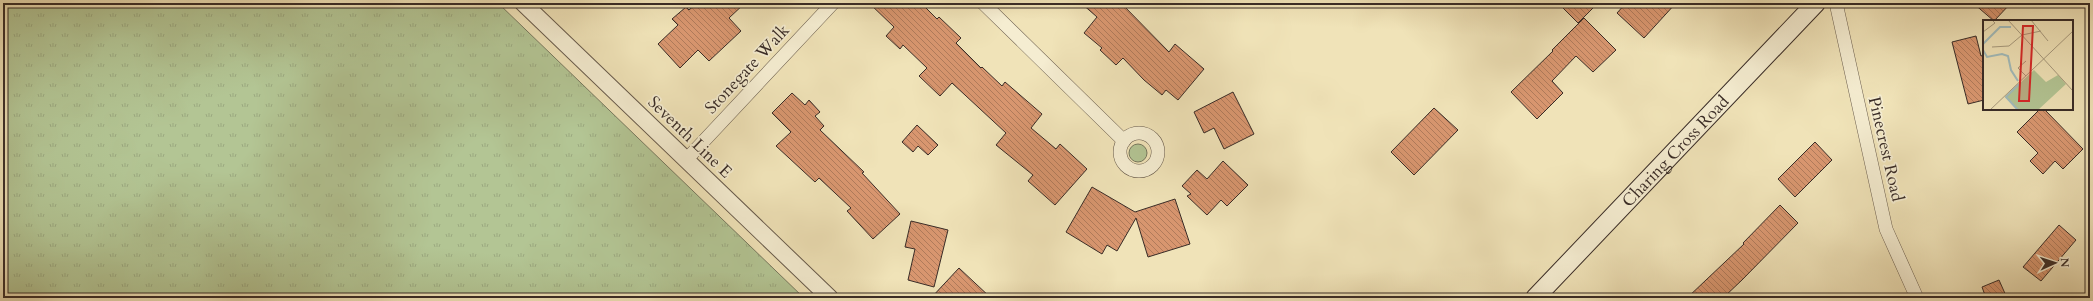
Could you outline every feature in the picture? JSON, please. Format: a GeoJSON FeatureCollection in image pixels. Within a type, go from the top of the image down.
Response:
{"type":"FeatureCollection","features":[{"type":"Feature","properties":{"kind":"main road","name":"Charing Cross Road"},"geometry":{"type":"LineString","coordinates":[[1534,298],[1816,3]]}},
{"type":"Feature","properties":{"kind":"street","name":"Seventh Line E"},"geometry":{"type":"LineString","coordinates":[[523,3],[830,298]]}},
{"type":"Feature","properties":{"kind":"street","name":"Stonegate Walk"},"geometry":{"type":"LineString","coordinates":[[686,160],[833,3]]}},
{"type":"Feature","properties":{"kind":"street"},"geometry":{"type":"LineString","coordinates":[[983,3],[1124,141]]}},
{"type":"Feature","properties":{"kind":"street","name":"Pinecrest Road"},"geometry":{"type":"LineString","coordinates":[[1836,3],[1886,229],[1917,298]]}},
{"type":"Feature","properties":{"kind":"green space"},"geometry":{"type":"Polygon","coordinates":[[[3,3],[498,3],[804,298],[3,298],[3,3]]]}},
{"type":"Feature","properties":{"kind":"green space"},"geometry":{"type":"Polygon","coordinates":[[[1134,144],[1142,144],[1147,149],[1145,160],[1142,162],[1134,162],[1129,157],[1129,149],[1134,144]]]}},
{"type":"Feature","properties":{"kind":"building"},"geometry":{"type":"Polygon","coordinates":[[[697,3],[745,3],[729,18],[741,31],[709,61],[698,50],[680,68],[658,44],[678,25],[672,19],[686,7],[689,10],[697,3]]]}},
{"type":"Feature","properties":{"kind":"building"},"geometry":{"type":"Polygon","coordinates":[[[869,3],[921,3],[937,19],[939,17],[961,38],[956,43],[981,68],[982,67],[1002,86],[1005,82],[1042,114],[1031,128],[1056,149],[1060,144],[1087,169],[1055,205],[1028,181],[1033,175],[996,145],[1006,133],[952,83],[940,96],[919,76],[927,68],[903,45],[900,49],[886,36],[894,27],[869,3]]]}},
{"type":"Feature","properties":{"kind":"building"},"geometry":{"type":"Polygon","coordinates":[[[1081,3],[1121,3],[1169,52],[1175,44],[1204,69],[1178,100],[1166,90],[1162,95],[1144,80],[1123,58],[1116,65],[1100,50],[1102,48],[1084,33],[1097,17],[1081,3]]]}},
{"type":"Feature","properties":{"kind":"building"},"geometry":{"type":"Polygon","coordinates":[[[1558,3],[1598,3],[1578,23],[1558,3]]]}},
{"type":"Feature","properties":{"kind":"building"},"geometry":{"type":"Polygon","coordinates":[[[1626,3],[1676,3],[1644,38],[1617,13],[1626,3]]]}},
{"type":"Feature","properties":{"kind":"building"},"geometry":{"type":"Polygon","coordinates":[[[1973,3],[2011,3],[1995,20],[1993,20],[1973,3]]]}},
{"type":"Feature","properties":{"kind":"building"},"geometry":{"type":"Polygon","coordinates":[[[1584,18],[1616,50],[1593,72],[1576,56],[1552,81],[1563,93],[1537,119],[1511,92],[1584,18]]]}},
{"type":"Feature","properties":{"kind":"building"},"geometry":{"type":"Polygon","coordinates":[[[1976,36],[1981,56],[1983,55],[1983,100],[1968,104],[1952,42],[1976,36]]]}},
{"type":"Feature","properties":{"kind":"building"},"geometry":{"type":"Polygon","coordinates":[[[1233,92],[1254,134],[1224,149],[1214,128],[1204,133],[1194,112],[1233,92]]]}},
{"type":"Feature","properties":{"kind":"building"},"geometry":{"type":"Polygon","coordinates":[[[792,93],[805,105],[809,100],[820,112],[815,116],[824,126],[820,130],[864,172],[862,173],[900,214],[873,239],[847,211],[851,208],[819,178],[815,182],[776,146],[791,132],[772,113],[792,93]]]}},
{"type":"Feature","properties":{"kind":"building"},"geometry":{"type":"Polygon","coordinates":[[[1434,108],[1458,130],[1414,175],[1391,152],[1434,108]]]}},
{"type":"Feature","properties":{"kind":"building"},"geometry":{"type":"Polygon","coordinates":[[[2039,110],[2045,110],[2083,149],[2063,169],[2055,161],[2043,174],[2030,161],[2038,153],[2017,132],[2039,110]]]}},
{"type":"Feature","properties":{"kind":"building"},"geometry":{"type":"Polygon","coordinates":[[[917,125],[938,145],[928,155],[918,146],[913,152],[902,142],[917,125]]]}},
{"type":"Feature","properties":{"kind":"building"},"geometry":{"type":"Polygon","coordinates":[[[1815,142],[1832,160],[1795,197],[1778,179],[1815,142]]]}},
{"type":"Feature","properties":{"kind":"building"},"geometry":{"type":"Polygon","coordinates":[[[1223,161],[1248,185],[1227,206],[1221,200],[1207,215],[1187,196],[1191,194],[1182,186],[1197,170],[1207,179],[1223,161]]]}},
{"type":"Feature","properties":{"kind":"building"},"geometry":{"type":"Polygon","coordinates":[[[1092,187],[1135,212],[1175,199],[1190,244],[1148,257],[1136,218],[1117,251],[1107,245],[1102,254],[1066,232],[1092,187]]]}},
{"type":"Feature","properties":{"kind":"building"},"geometry":{"type":"Polygon","coordinates":[[[1780,205],[1798,223],[1742,280],[1723,298],[1687,298],[1744,244],[1743,243],[1780,205]]]}},
{"type":"Feature","properties":{"kind":"building"},"geometry":{"type":"Polygon","coordinates":[[[911,221],[948,230],[934,287],[908,280],[915,249],[905,247],[911,221]]]}},
{"type":"Feature","properties":{"kind":"building"},"geometry":{"type":"Polygon","coordinates":[[[2059,225],[2076,240],[2041,281],[2023,267],[2059,225]]]}},
{"type":"Feature","properties":{"kind":"building"},"geometry":{"type":"Polygon","coordinates":[[[959,268],[991,298],[931,298],[959,268]]]}},
{"type":"Feature","properties":{"kind":"building"},"geometry":{"type":"Polygon","coordinates":[[[1999,280],[2007,298],[1986,298],[1982,287],[1999,280]]]}}]}
